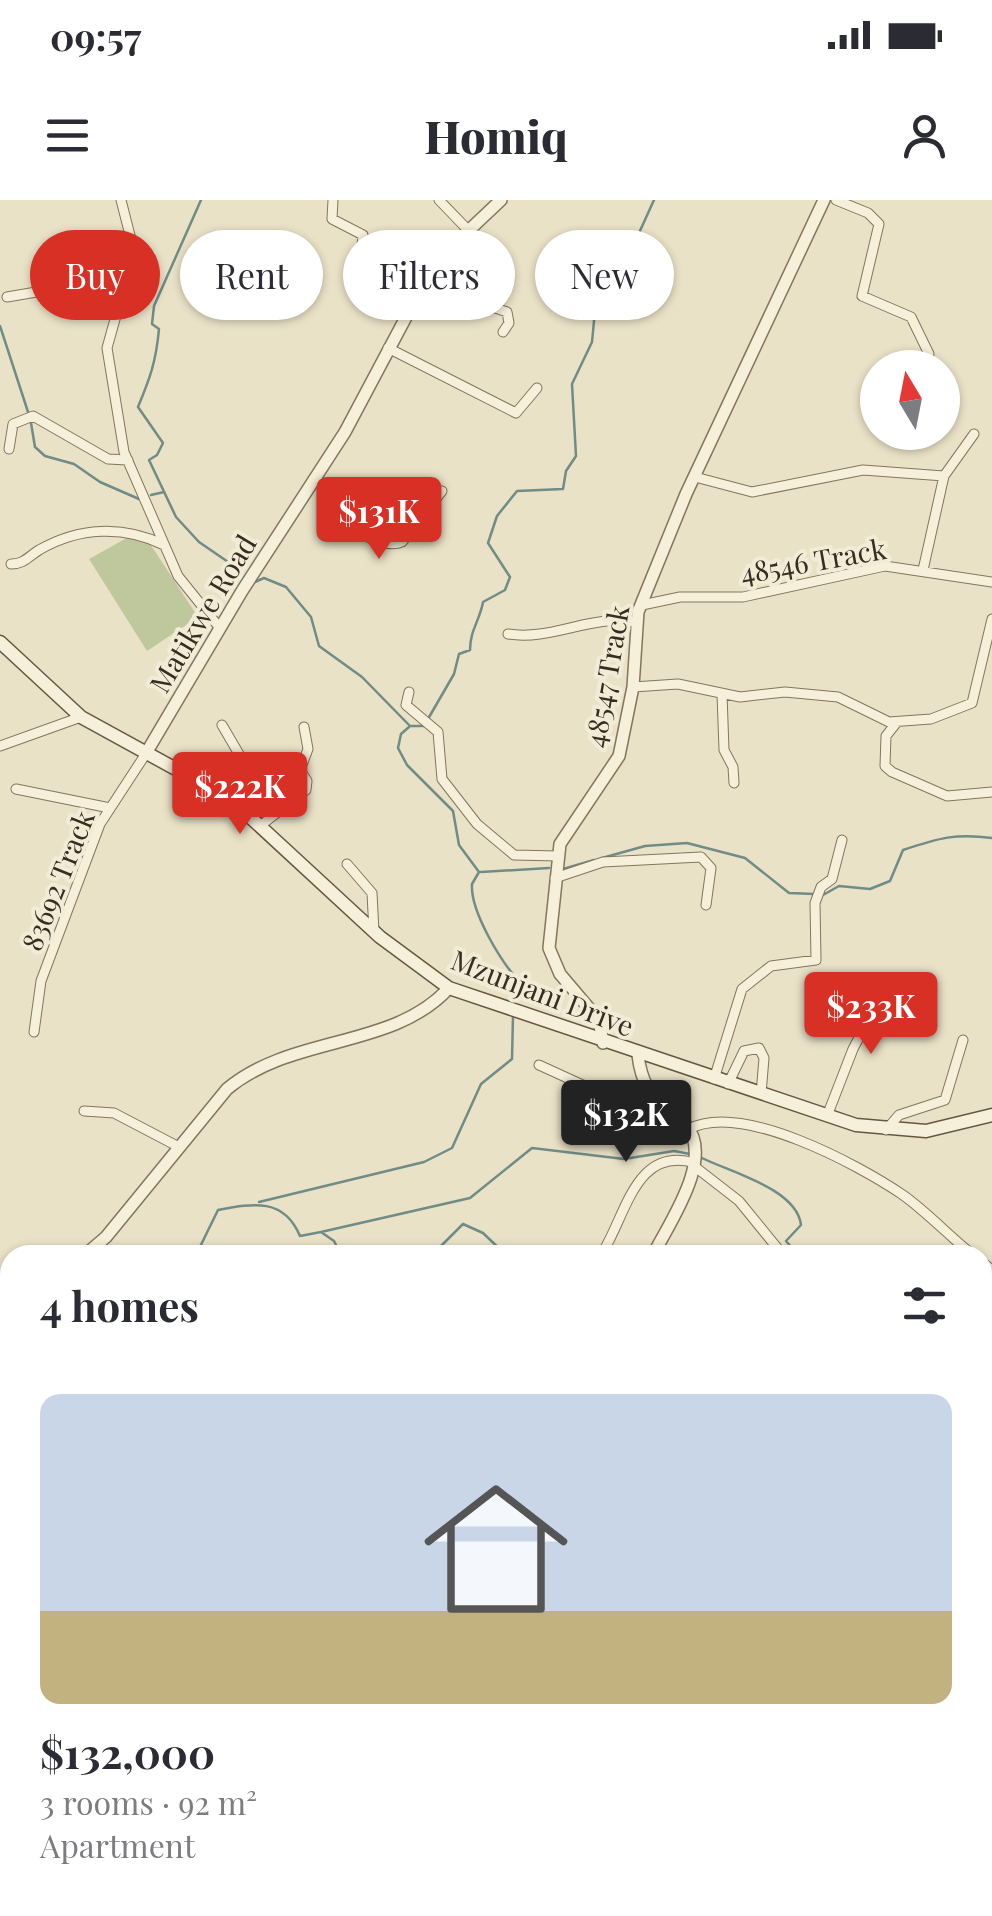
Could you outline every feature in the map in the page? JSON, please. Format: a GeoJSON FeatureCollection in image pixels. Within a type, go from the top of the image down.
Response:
{"type":"FeatureCollection","features":[{"type":"Feature","properties":{"kind":"main road","name":"Mzunjani Drive"},"geometry":{"type":"LineString","coordinates":[[0,642],[81,717],[265,822],[374,932],[448,988],[761,1095],[886,1130],[926,1131],[992,1115]]}},
{"type":"Feature","properties":{"kind":"street"},"geometry":{"type":"LineString","coordinates":[[121,200],[129,230]]}},
{"type":"Feature","properties":{"kind":"street"},"geometry":{"type":"LineString","coordinates":[[333,200],[332,220],[355,230]]}},
{"type":"Feature","properties":{"kind":"street"},"geometry":{"type":"LineString","coordinates":[[439,200],[468,230]]}},
{"type":"Feature","properties":{"kind":"street","name":"Matikwe Road"},"geometry":{"type":"LineString","coordinates":[[468,230],[501,200]]}},
{"type":"Feature","properties":{"kind":"street","name":"48547 Track"},"geometry":{"type":"LineString","coordinates":[[603,1043],[599,1020],[552,959],[548,934],[564,833],[601,790],[619,756],[633,687],[635,622],[695,477],[824,200]]}},
{"type":"Feature","properties":{"kind":"street"},"geometry":{"type":"LineString","coordinates":[[836,200],[868,214],[878,224],[862,296],[911,317],[926,350]]}},
{"type":"Feature","properties":{"kind":"street"},"geometry":{"type":"LineString","coordinates":[[7,297],[30,293]]}},
{"type":"Feature","properties":{"kind":"street"},"geometry":{"type":"LineString","coordinates":[[116,320],[107,348],[116,415],[128,460],[185,587],[219,628]]}},
{"type":"Feature","properties":{"kind":"street","name":"Matikwe Road"},"geometry":{"type":"LineString","coordinates":[[145,755],[242,590],[316,480],[403,320]]}},
{"type":"Feature","properties":{"kind":"street"},"geometry":{"type":"LineString","coordinates":[[503,332],[508,320]]}},
{"type":"Feature","properties":{"kind":"street"},"geometry":{"type":"LineString","coordinates":[[388,348],[516,413],[537,388]]}},
{"type":"Feature","properties":{"kind":"street"},"geometry":{"type":"LineString","coordinates":[[9,448],[13,424],[33,416],[108,459],[128,460]]}},
{"type":"Feature","properties":{"kind":"street"},"geometry":{"type":"LineString","coordinates":[[924,570],[944,476],[974,434]]}},
{"type":"Feature","properties":{"kind":"street"},"geometry":{"type":"LineString","coordinates":[[695,477],[757,492],[862,470],[944,476]]}},
{"type":"Feature","properties":{"kind":"street"},"geometry":{"type":"LineString","coordinates":[[316,480],[330,488],[350,525],[388,545],[402,542],[442,491]]}},
{"type":"Feature","properties":{"kind":"street"},"geometry":{"type":"LineString","coordinates":[[10,564],[24,562],[59,541],[100,531],[126,530],[164,545]]}},
{"type":"Feature","properties":{"kind":"street","name":"48546 Track"},"geometry":{"type":"LineString","coordinates":[[642,605],[680,597],[743,597],[886,566],[992,582]]}},
{"type":"Feature","properties":{"kind":"street"},"geometry":{"type":"LineString","coordinates":[[508,634],[540,634],[609,619],[635,622]]}},
{"type":"Feature","properties":{"kind":"street"},"geometry":{"type":"LineString","coordinates":[[633,687],[678,684],[722,694],[838,697],[879,720],[931,719],[972,703],[992,619]]}},
{"type":"Feature","properties":{"kind":"street"},"geometry":{"type":"LineString","coordinates":[[409,692],[406,705],[439,735],[442,779],[477,824],[514,854],[558,856]]}},
{"type":"Feature","properties":{"kind":"street"},"geometry":{"type":"LineString","coordinates":[[722,694],[724,750],[734,770],[734,783]]}},
{"type":"Feature","properties":{"kind":"street"},"geometry":{"type":"LineString","coordinates":[[0,746],[81,717]]}},
{"type":"Feature","properties":{"kind":"street"},"geometry":{"type":"LineString","coordinates":[[897,722],[884,747],[885,766],[892,772],[950,797],[992,792]]}},
{"type":"Feature","properties":{"kind":"street"},"geometry":{"type":"LineString","coordinates":[[222,725],[267,802],[265,822]]}},
{"type":"Feature","properties":{"kind":"street"},"geometry":{"type":"LineString","coordinates":[[265,822],[307,788],[300,770],[308,749],[304,727]]}},
{"type":"Feature","properties":{"kind":"street","name":"83692 Track"},"geometry":{"type":"LineString","coordinates":[[34,1032],[42,981],[110,808],[145,755]]}},
{"type":"Feature","properties":{"kind":"street"},"geometry":{"type":"LineString","coordinates":[[16,789],[110,808]]}},
{"type":"Feature","properties":{"kind":"street"},"geometry":{"type":"LineString","coordinates":[[721,1082],[742,989],[771,966],[816,960],[815,903],[821,887],[832,879],[842,840]]}},
{"type":"Feature","properties":{"kind":"street"},"geometry":{"type":"LineString","coordinates":[[555,878],[603,862],[701,857],[710,868],[706,905]]}},
{"type":"Feature","properties":{"kind":"street"},"geometry":{"type":"LineString","coordinates":[[347,864],[372,893],[374,932]]}},
{"type":"Feature","properties":{"kind":"street"},"geometry":{"type":"LineString","coordinates":[[827,1116],[853,1048],[886,984]]}},
{"type":"Feature","properties":{"kind":"street"},"geometry":{"type":"LineString","coordinates":[[97,1245],[227,1089],[247,1072],[273,1058],[414,1018],[448,988]]}},
{"type":"Feature","properties":{"kind":"street"},"geometry":{"type":"LineString","coordinates":[[886,1130],[899,1115],[945,1100],[963,1040]]}},
{"type":"Feature","properties":{"kind":"street"},"geometry":{"type":"LineString","coordinates":[[721,1082],[744,1052],[759,1048],[764,1058],[761,1095]]}},
{"type":"Feature","properties":{"kind":"street"},"geometry":{"type":"LineString","coordinates":[[638,1055],[643,1083],[689,1129],[694,1164],[658,1245]]}},
{"type":"Feature","properties":{"kind":"street"},"geometry":{"type":"LineString","coordinates":[[538,1066],[633,1108],[644,1110],[659,1103]]}},
{"type":"Feature","properties":{"kind":"street"},"geometry":{"type":"LineString","coordinates":[[84,1111],[109,1111],[179,1146]]}},
{"type":"Feature","properties":{"kind":"street"},"geometry":{"type":"LineString","coordinates":[[689,1129],[705,1124],[746,1126],[819,1148],[899,1192],[961,1245]]}},
{"type":"Feature","properties":{"kind":"street"},"geometry":{"type":"LineString","coordinates":[[607,1245],[648,1168],[670,1158],[694,1164],[740,1201],[775,1245]]}},
{"type":"Feature","properties":{"kind":"green space"},"geometry":{"type":"Polygon","coordinates":[[[141,530],[198,617],[147,651],[89,559],[141,530]]]}},
{"type":"Feature","properties":{"kind":"waterway"},"geometry":{"type":"LineString","coordinates":[[201,200],[154,306],[152,324],[159,329],[156,351],[138,407],[163,443],[149,460],[176,517],[199,542],[231,564]]}},
{"type":"Feature","properties":{"kind":"waterway"},"geometry":{"type":"LineString","coordinates":[[428,719],[454,674],[459,654],[470,650],[483,602],[505,590],[510,577],[488,543],[497,516],[517,491],[563,489],[566,471],[576,456],[572,384],[592,342],[596,300],[633,285],[639,233],[654,200]]}},
{"type":"Feature","properties":{"kind":"waterway"},"geometry":{"type":"LineString","coordinates":[[0,326],[29,415]]}},
{"type":"Feature","properties":{"kind":"waterway"},"geometry":{"type":"LineString","coordinates":[[31,423],[35,447],[45,456],[74,464],[100,482],[139,499]]}},
{"type":"Feature","properties":{"kind":"waterway"},"geometry":{"type":"LineString","coordinates":[[151,495],[164,492]]}},
{"type":"Feature","properties":{"kind":"waterway"},"geometry":{"type":"LineString","coordinates":[[255,582],[264,578],[286,587],[311,617],[319,646],[362,677],[410,726],[424,726]]}},
{"type":"Feature","properties":{"kind":"waterway"},"geometry":{"type":"LineString","coordinates":[[409,727],[401,734],[398,748],[407,765],[453,811],[459,845],[479,872],[472,884],[481,922],[519,981],[513,1003]]}},
{"type":"Feature","properties":{"kind":"waterway"},"geometry":{"type":"LineString","coordinates":[[823,895],[839,886],[870,889],[890,881],[903,850],[948,838],[992,838]]}},
{"type":"Feature","properties":{"kind":"waterway"},"geometry":{"type":"LineString","coordinates":[[602,858],[645,846],[687,843],[745,858],[789,893],[814,894]]}},
{"type":"Feature","properties":{"kind":"waterway"},"geometry":{"type":"LineString","coordinates":[[563,869],[594,860]]}},
{"type":"Feature","properties":{"kind":"waterway"},"geometry":{"type":"LineString","coordinates":[[481,872],[549,868]]}},
{"type":"Feature","properties":{"kind":"waterway"},"geometry":{"type":"LineString","coordinates":[[259,1202],[424,1162],[452,1148],[481,1084],[512,1059],[513,1016]]}},
{"type":"Feature","properties":{"kind":"waterway"},"geometry":{"type":"LineString","coordinates":[[321,1232],[470,1198],[532,1148],[624,1159],[674,1151],[690,1154]]}},
{"type":"Feature","properties":{"kind":"waterway"},"geometry":{"type":"LineString","coordinates":[[702,1158],[760,1183],[788,1201],[801,1225],[786,1241],[789,1245]]}},
{"type":"Feature","properties":{"kind":"waterway"},"geometry":{"type":"LineString","coordinates":[[201,1245],[218,1210],[256,1205],[286,1215],[300,1236],[321,1232],[336,1245]]}},
{"type":"Feature","properties":{"kind":"waterway"},"geometry":{"type":"LineString","coordinates":[[442,1245],[463,1224],[483,1233],[496,1245]]}}]}
